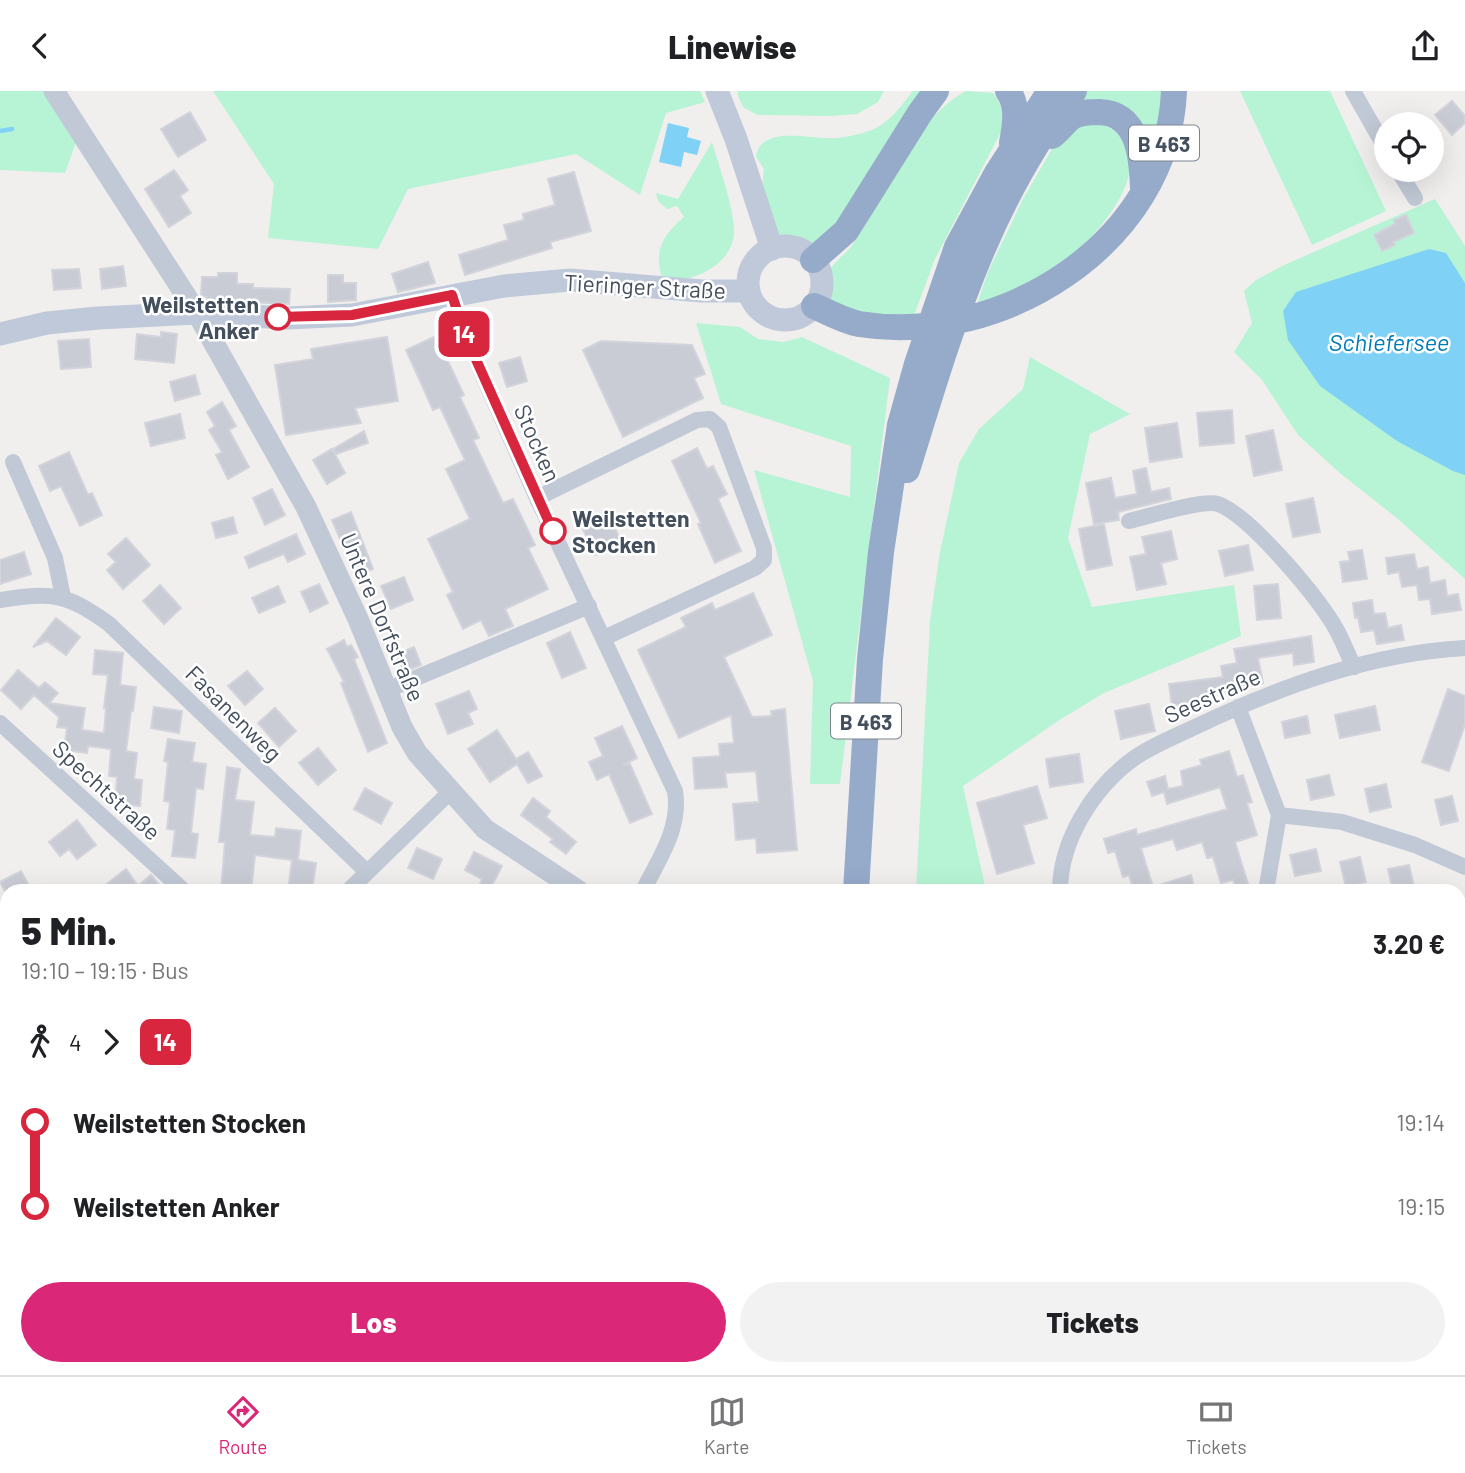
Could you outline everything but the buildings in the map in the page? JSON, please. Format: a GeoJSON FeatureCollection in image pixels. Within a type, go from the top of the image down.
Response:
{"type":"FeatureCollection","features":[{"type":"Feature","properties":{"kind":"highway"},"geometry":{"type":"LineString","coordinates":[[813,260],[846,231],[936,91]]}},
{"type":"Feature","properties":{"kind":"highway","name":"B 463"},"geometry":{"type":"LineString","coordinates":[[1008,91],[1013,98],[1020,153]]}},
{"type":"Feature","properties":{"kind":"highway","name":"B 463"},"geometry":{"type":"LineString","coordinates":[[856,884],[870,659],[881,552],[929,363],[954,286],[998,213],[1020,153],[1050,91]]}},
{"type":"Feature","properties":{"kind":"highway","name":"B 463"},"geometry":{"type":"LineString","coordinates":[[1020,153],[1074,91]]}},
{"type":"Feature","properties":{"kind":"highway","name":"B 463"},"geometry":{"type":"LineString","coordinates":[[1144,193],[1161,153],[1174,91]]}},
{"type":"Feature","properties":{"kind":"highway","name":"B 463"},"geometry":{"type":"LineString","coordinates":[[1020,153],[1073,117],[1087,112],[1103,112],[1132,128],[1142,156],[1144,193]]}},
{"type":"Feature","properties":{"kind":"highway"},"geometry":{"type":"LineString","coordinates":[[814,306],[857,324],[901,327],[940,324],[1002,306],[1045,288],[1073,271],[1103,246],[1144,193]]}},
{"type":"Feature","properties":{"kind":"main road"},"geometry":{"type":"LineString","coordinates":[[718,95],[772,249]]}},
{"type":"Feature","properties":{"kind":"main road"},"geometry":{"type":"LineString","coordinates":[[783,246],[794,248],[813,260],[822,283],[820,295],[806,314],[783,321],[761,312],[748,291],[748,281],[755,261],[772,249],[783,246]]}},
{"type":"Feature","properties":{"kind":"main road","name":"Tieringer Straße"},"geometry":{"type":"LineString","coordinates":[[0,334],[73,320],[197,313],[286,317],[352,315],[504,286],[570,280],[702,291],[748,291]]}},
{"type":"Feature","properties":{"kind":"street","name":"Untere Dorfstraße"},"geometry":{"type":"LineString","coordinates":[[54,91],[197,313],[306,507],[358,619],[402,727],[417,753],[485,828],[569,884]]}},
{"type":"Feature","properties":{"kind":"street"},"geometry":{"type":"LineString","coordinates":[[1353,91],[1374,128]]}},
{"type":"Feature","properties":{"kind":"street"},"geometry":{"type":"LineString","coordinates":[[1405,182],[1415,198]]}},
{"type":"Feature","properties":{"kind":"street","name":"Stocken"},"geometry":{"type":"LineString","coordinates":[[452,295],[465,335],[537,498],[656,749],[676,799],[675,826],[646,884]]}},
{"type":"Feature","properties":{"kind":"street"},"geometry":{"type":"LineString","coordinates":[[537,498],[697,420],[710,419],[719,428],[764,548],[764,560],[755,568],[604,638]]}},
{"type":"Feature","properties":{"kind":"street"},"geometry":{"type":"LineString","coordinates":[[13,462],[55,558],[63,597]]}},
{"type":"Feature","properties":{"kind":"street"},"geometry":{"type":"LineString","coordinates":[[1129,521],[1203,503],[1218,504],[1234,514],[1264,538],[1331,619],[1354,667]]}},
{"type":"Feature","properties":{"kind":"street","name":"Fasanenweg"},"geometry":{"type":"LineString","coordinates":[[0,600],[31,595],[63,597],[109,624],[366,871]]}},
{"type":"Feature","properties":{"kind":"street"},"geometry":{"type":"LineString","coordinates":[[387,690],[589,606]]}},
{"type":"Feature","properties":{"kind":"street","name":"Seestraße"},"geometry":{"type":"LineString","coordinates":[[1060,884],[1069,842],[1084,813],[1102,789],[1132,760],[1238,707],[1294,684],[1395,657],[1465,648]]}},
{"type":"Feature","properties":{"kind":"street"},"geometry":{"type":"LineString","coordinates":[[1238,707],[1279,815],[1267,884]]}},
{"type":"Feature","properties":{"kind":"street","name":"Spechtstraße"},"geometry":{"type":"LineString","coordinates":[[0,723],[176,884]]}},
{"type":"Feature","properties":{"kind":"street"},"geometry":{"type":"LineString","coordinates":[[354,884],[450,792]]}},
{"type":"Feature","properties":{"kind":"street"},"geometry":{"type":"LineString","coordinates":[[1279,815],[1342,822],[1415,845],[1465,867]]}},
{"type":"Feature","properties":{"kind":"green space"},"geometry":{"type":"Polygon","coordinates":[[[0,91],[54,91],[80,131],[65,173],[0,170],[0,91]]]}},
{"type":"Feature","properties":{"kind":"green space"},"geometry":{"type":"Polygon","coordinates":[[[213,91],[700,91],[705,102],[666,113],[640,195],[576,154],[408,189],[378,249],[268,238],[274,184],[213,91]]]}},
{"type":"Feature","properties":{"kind":"green space"},"geometry":{"type":"Polygon","coordinates":[[[738,91],[884,91],[878,102],[857,114],[830,116],[757,115],[743,107],[738,91]]]}},
{"type":"Feature","properties":{"kind":"green space"},"geometry":{"type":"Polygon","coordinates":[[[913,91],[928,91],[849,212],[815,243],[804,245],[784,239],[777,231],[762,187],[764,169],[756,157],[759,147],[775,137],[838,138],[869,131],[899,109],[913,91]]]}},
{"type":"Feature","properties":{"kind":"green space"},"geometry":{"type":"Polygon","coordinates":[[[966,91],[993,93],[1002,110],[1002,130],[935,259],[913,318],[866,318],[844,312],[836,307],[827,295],[829,272],[853,244],[915,139],[947,104],[966,91]]]}},
{"type":"Feature","properties":{"kind":"green space"},"geometry":{"type":"Polygon","coordinates":[[[1083,91],[1163,91],[1152,155],[1144,138],[1073,108],[1083,91]]]}},
{"type":"Feature","properties":{"kind":"green space"},"geometry":{"type":"Polygon","coordinates":[[[1240,91],[1330,91],[1386,211],[1312,245],[1240,91]]]}},
{"type":"Feature","properties":{"kind":"green space"},"geometry":{"type":"Polygon","coordinates":[[[1089,122],[1111,128],[1121,137],[1128,149],[1130,172],[1115,205],[1091,238],[1063,263],[1041,277],[976,307],[988,272],[1023,199],[1052,149],[1070,126],[1089,122]]]}},
{"type":"Feature","properties":{"kind":"green space"},"geometry":{"type":"Polygon","coordinates":[[[712,142],[732,213],[732,243],[729,251],[717,264],[701,274],[684,279],[662,277],[659,259],[662,243],[684,217],[677,206],[667,209],[658,201],[656,193],[678,199],[712,142]]]}},
{"type":"Feature","properties":{"kind":"green space"},"geometry":{"type":"Polygon","coordinates":[[[1435,199],[1465,246],[1465,579],[1298,435],[1262,380],[1234,352],[1252,323],[1244,291],[1256,280],[1435,199]]]}},
{"type":"Feature","properties":{"kind":"green space"},"geometry":{"type":"Polygon","coordinates":[[[696,323],[740,327],[758,339],[784,342],[802,337],[890,378],[840,784],[810,784],[813,681],[754,470],[850,497],[851,446],[721,404],[696,323]]]}},
{"type":"Feature","properties":{"kind":"green space"},"geometry":{"type":"Polygon","coordinates":[[[1030,357],[1130,414],[1090,434],[1068,538],[1092,607],[1234,585],[1241,636],[1104,693],[963,786],[984,884],[916,884],[930,621],[940,552],[959,463],[979,429],[1023,389],[1030,357]]]}},
{"type":"Feature","properties":{"kind":"water"},"geometry":{"type":"Polygon","coordinates":[[[668,123],[689,128],[687,137],[701,141],[697,155],[684,152],[681,167],[659,162],[668,123]]]}},
{"type":"Feature","properties":{"kind":"water","name":"Schiefersee"},"geometry":{"type":"Polygon","coordinates":[[[1429,249],[1446,253],[1465,283],[1465,475],[1397,441],[1320,386],[1288,340],[1283,311],[1296,292],[1429,249]]]}},
{"type":"Feature","properties":{"kind":"waterway"},"geometry":{"type":"LineString","coordinates":[[0,131],[12,129]]}},
{"type":"Feature","properties":{"kind":"bus line","name":"14"},"geometry":{"type":"LineString","coordinates":[[278,317],[352,315],[452,295],[465,335],[553,531]]}},
{"type":"Feature","properties":{"kind":"place","name":"Weilstetten Anker"},"geometry":{"type":"Point","coordinates":[278,317]}},
{"type":"Feature","properties":{"kind":"place","name":"Weilstetten Stocken"},"geometry":{"type":"Point","coordinates":[553,531]}}]}
